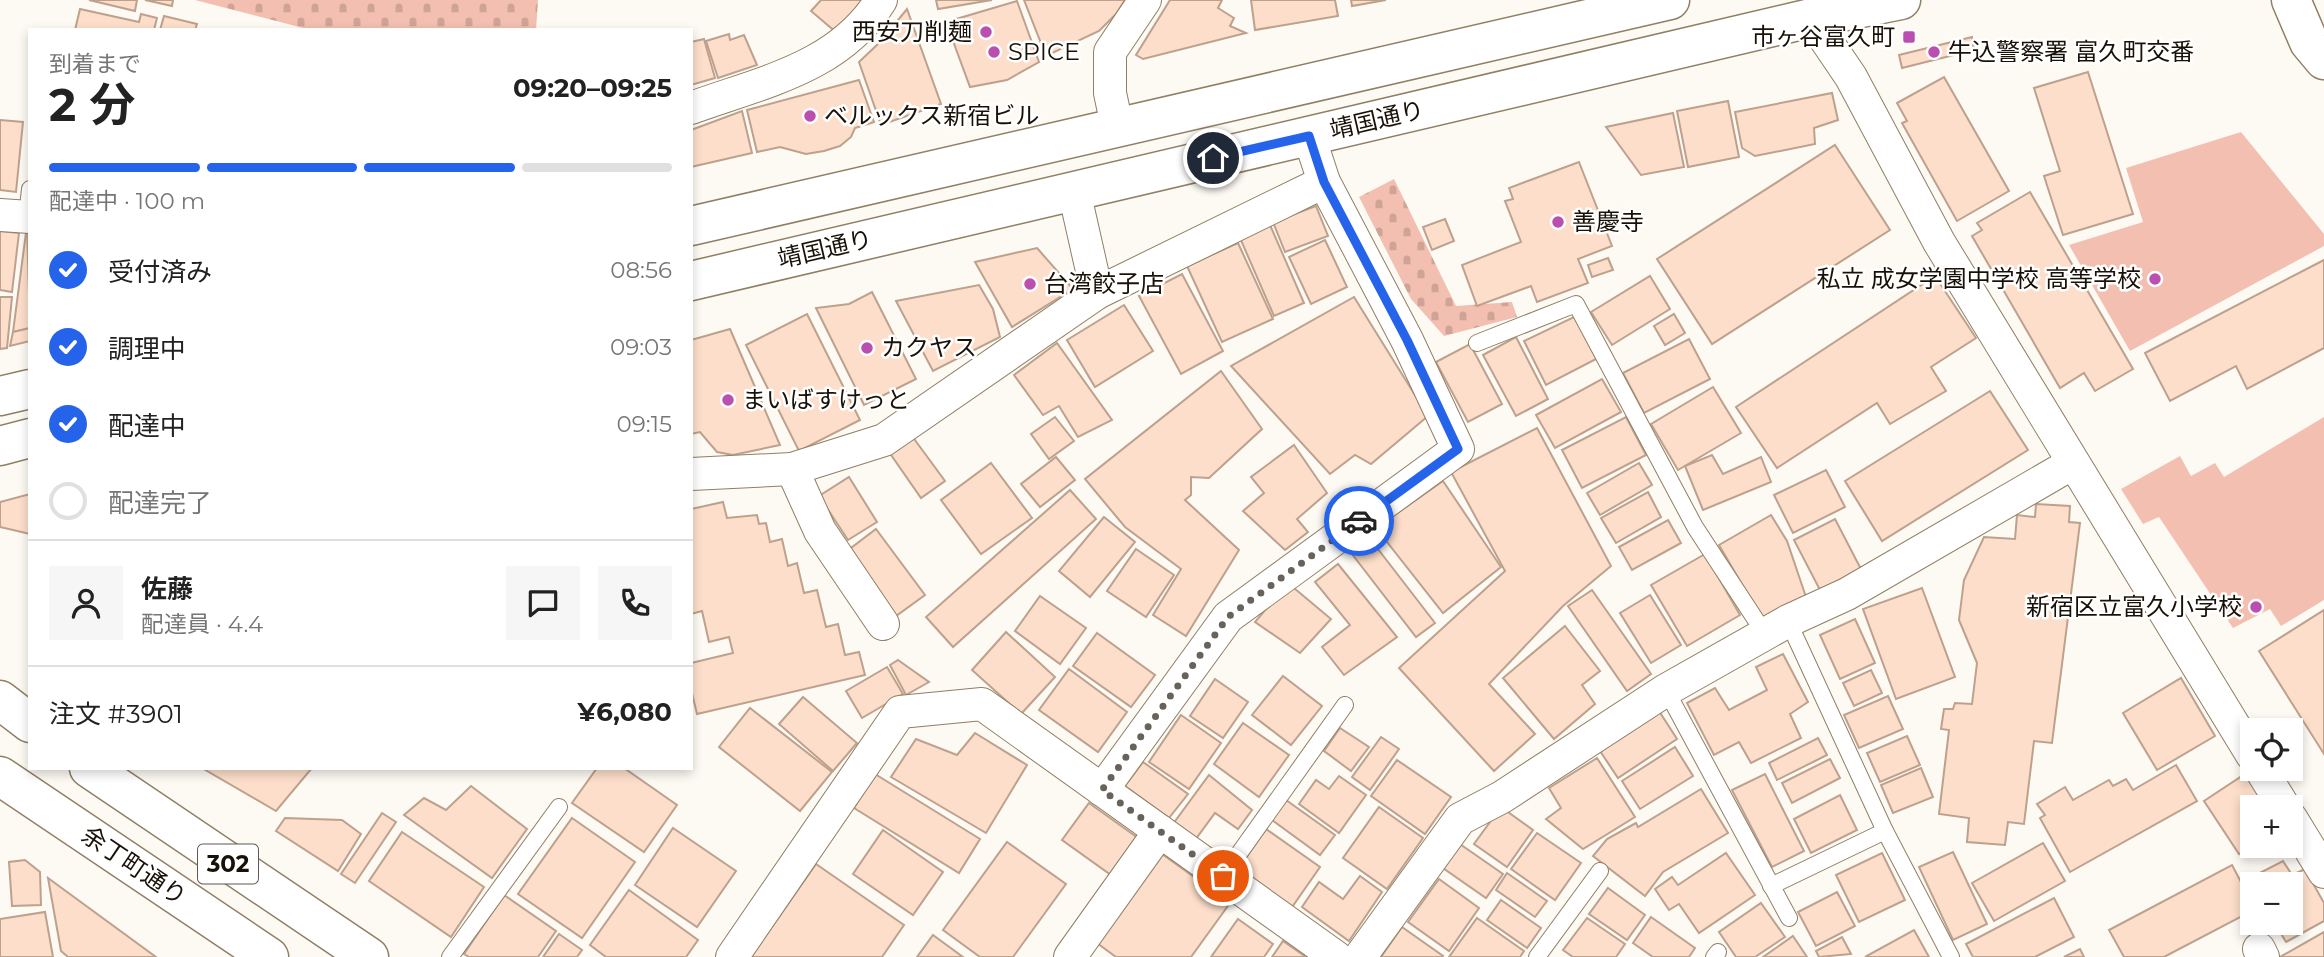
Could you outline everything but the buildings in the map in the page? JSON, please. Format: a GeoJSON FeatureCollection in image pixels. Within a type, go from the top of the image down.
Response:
{"type":"FeatureCollection","features":[{"type":"Feature","properties":{"kind":"main road"},"geometry":{"type":"LineString","coordinates":[[693,226],[1670,0]]}},
{"type":"Feature","properties":{"kind":"main road","name":"靖国通り"},"geometry":{"type":"LineString","coordinates":[[693,281],[1811,18],[1901,0]]}},
{"type":"Feature","properties":{"kind":"main road"},"geometry":{"type":"LineString","coordinates":[[2291,0],[2309,42],[2324,60]]}},
{"type":"Feature","properties":{"kind":"main road"},"geometry":{"type":"LineString","coordinates":[[0,396],[28,389]]}},
{"type":"Feature","properties":{"kind":"main road"},"geometry":{"type":"LineString","coordinates":[[0,446],[28,439]]}},
{"type":"Feature","properties":{"kind":"main road"},"geometry":{"type":"LineString","coordinates":[[0,700],[28,721]]}},
{"type":"Feature","properties":{"kind":"main road","name":"302"},"geometry":{"type":"LineString","coordinates":[[91,770],[369,957]]}},
{"type":"Feature","properties":{"kind":"main road","name":"余丁町通り"},"geometry":{"type":"LineString","coordinates":[[0,776],[269,957]]}},
{"type":"Feature","properties":{"kind":"street"},"geometry":{"type":"LineString","coordinates":[[693,107],[812,64],[867,23],[881,0]]}},
{"type":"Feature","properties":{"kind":"street"},"geometry":{"type":"LineString","coordinates":[[1117,126],[1110,93],[1110,52],[1144,0]]}},
{"type":"Feature","properties":{"kind":"street"},"geometry":{"type":"LineString","coordinates":[[1811,18],[1851,77],[1939,242],[2240,735]]}},
{"type":"Feature","properties":{"kind":"street"},"geometry":{"type":"LineString","coordinates":[[1102,790],[1228,617],[1458,449],[1407,340],[1324,182],[1309,136]]}},
{"type":"Feature","properties":{"kind":"street"},"geometry":{"type":"LineString","coordinates":[[693,474],[792,469],[884,440],[1097,293],[1324,182]]}},
{"type":"Feature","properties":{"kind":"street"},"geometry":{"type":"LineString","coordinates":[[1074,191],[1097,293]]}},
{"type":"Feature","properties":{"kind":"street"},"geometry":{"type":"LineString","coordinates":[[1360,957],[1460,819],[1502,797],[1666,690],[1777,628],[1847,594],[2073,463]]}},
{"type":"Feature","properties":{"kind":"street"},"geometry":{"type":"LineString","coordinates":[[792,469],[820,531],[883,624]]}},
{"type":"Feature","properties":{"kind":"street"},"geometry":{"type":"LineString","coordinates":[[732,957],[900,712],[982,704],[1336,957]]}},
{"type":"Feature","properties":{"kind":"street"},"geometry":{"type":"LineString","coordinates":[[1070,957],[1160,831]]}},
{"type":"Feature","properties":{"kind":"street"},"geometry":{"type":"LineString","coordinates":[[2303,838],[2324,872]]}},
{"type":"Feature","properties":{"kind":"lane"},"geometry":{"type":"LineString","coordinates":[[1477,343],[1576,304],[1695,527],[1777,628],[1951,957]]}},
{"type":"Feature","properties":{"kind":"lane"},"geometry":{"type":"LineString","coordinates":[[1666,690],[1789,918]]}},
{"type":"Feature","properties":{"kind":"lane"},"geometry":{"type":"LineString","coordinates":[[1223,876],[1345,705]]}},
{"type":"Feature","properties":{"kind":"lane"},"geometry":{"type":"LineString","coordinates":[[450,957],[559,807]]}},
{"type":"Feature","properties":{"kind":"lane"},"geometry":{"type":"LineString","coordinates":[[1771,886],[1885,831]]}},
{"type":"Feature","properties":{"kind":"lane"},"geometry":{"type":"LineString","coordinates":[[1537,957],[1600,871]]}},
{"type":"Feature","properties":{"kind":"green space"},"geometry":{"type":"Polygon","coordinates":[[[195,0],[538,0],[536,28],[303,28],[195,0]]]}},
{"type":"Feature","properties":{"kind":"green space"},"geometry":{"type":"Polygon","coordinates":[[[2241,132],[2324,234],[2324,246],[2130,351],[2069,245],[2143,222],[2126,168],[2241,132]]]}},
{"type":"Feature","properties":{"kind":"green space"},"geometry":{"type":"Polygon","coordinates":[[[1394,179],[1456,306],[1512,302],[1517,317],[1444,336],[1411,299],[1359,197],[1394,179]]]}},
{"type":"Feature","properties":{"kind":"green space"},"geometry":{"type":"Polygon","coordinates":[[[2324,417],[2324,600],[2281,626],[2270,609],[2233,628],[2159,517],[2143,524],[2121,489],[2180,456],[2191,476],[2215,463],[2224,477],[2324,417]]]}},
{"type":"Feature","properties":{"kind":"way so far"},"geometry":{"type":"LineString","coordinates":[[1223,876],[1102,790],[1228,617],[1359,521]]}},
{"type":"Feature","properties":{"kind":"place","name":"西安刀削麺"},"geometry":{"type":"Point","coordinates":[986,32]}},
{"type":"Feature","properties":{"kind":"place","name":"市ヶ谷富久町"},"geometry":{"type":"Point","coordinates":[1909,37]}},
{"type":"Feature","properties":{"kind":"place","name":"SPICE"},"geometry":{"type":"Point","coordinates":[994,52]}},
{"type":"Feature","properties":{"kind":"place","name":"牛込警察署 富久町交番"},"geometry":{"type":"Point","coordinates":[1934,52]}},
{"type":"Feature","properties":{"kind":"place","name":"ベルックス新宿ビル"},"geometry":{"type":"Point","coordinates":[810,116]}},
{"type":"Feature","properties":{"kind":"place","name":"善慶寺"},"geometry":{"type":"Point","coordinates":[1558,222]}},
{"type":"Feature","properties":{"kind":"place","name":"私立 成女学園中学校 高等学校"},"geometry":{"type":"Point","coordinates":[2155,279]}},
{"type":"Feature","properties":{"kind":"place","name":"台湾餃子店"},"geometry":{"type":"Point","coordinates":[1030,284]}},
{"type":"Feature","properties":{"kind":"place","name":"カクヤス"},"geometry":{"type":"Point","coordinates":[867,348]}},
{"type":"Feature","properties":{"kind":"place","name":"まいばすけっと"},"geometry":{"type":"Point","coordinates":[728,400]}},
{"type":"Feature","properties":{"kind":"place","name":"新宿区立富久小学校"},"geometry":{"type":"Point","coordinates":[2256,607]}},
{"type":"Feature","properties":{"kind":"route"},"geometry":{"type":"LineString","coordinates":[[1213,158],[1309,136],[1324,182],[1407,340],[1458,449],[1359,521]]}}]}
